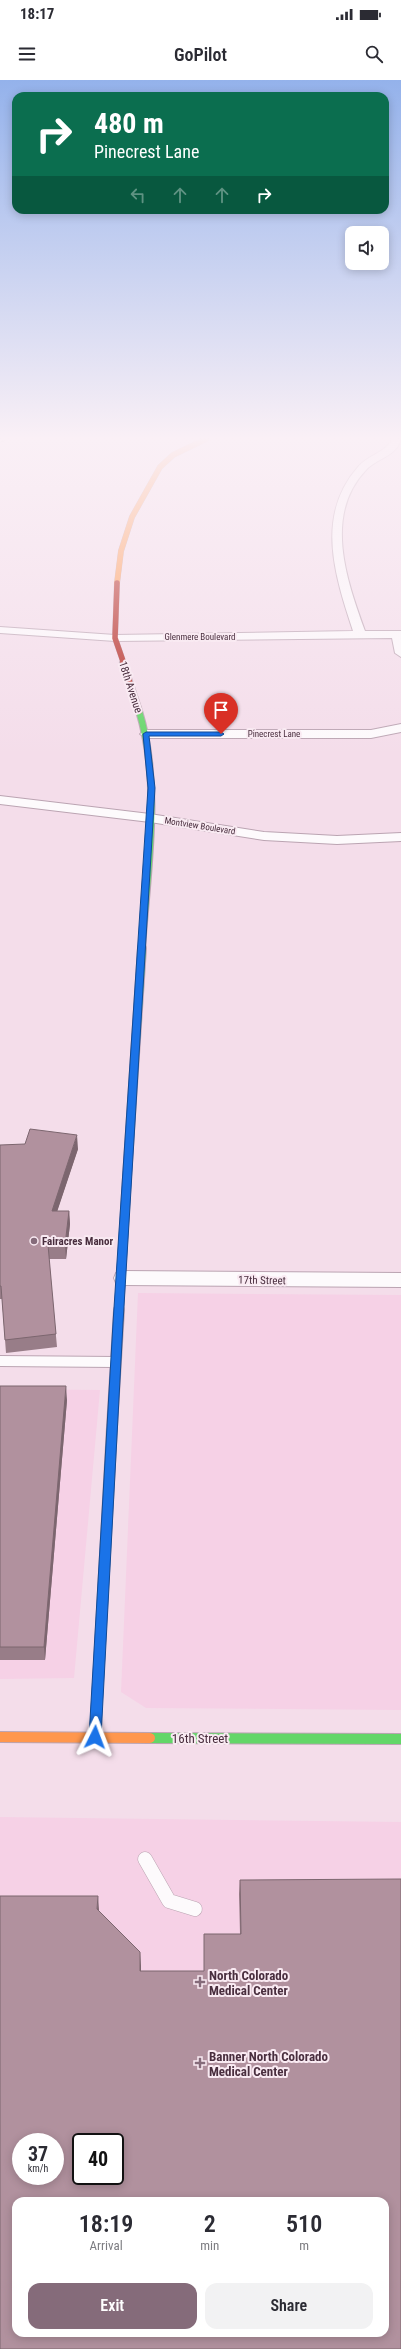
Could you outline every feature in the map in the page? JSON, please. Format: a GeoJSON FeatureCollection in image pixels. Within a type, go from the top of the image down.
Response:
{"type":"FeatureCollection","features":[{"type":"Feature","properties":{"kind":"street","name":"18th Avenue"},"geometry":{"type":"LineString","coordinates":[[95,1737],[116,1362],[152,788],[146,734],[115,638],[115,601],[123,545]]}},
{"type":"Feature","properties":{"kind":"street"},"geometry":{"type":"LineString","coordinates":[[337,545],[338,569],[360,634]]}},
{"type":"Feature","properties":{"kind":"street","name":"Glenmere Boulevard"},"geometry":{"type":"LineString","coordinates":[[0,630],[115,638],[228,638],[399,634]]}},
{"type":"Feature","properties":{"kind":"street"},"geometry":{"type":"LineString","coordinates":[[399,634],[401,653]]}},
{"type":"Feature","properties":{"kind":"street","name":"Pinecrest Lane"},"geometry":{"type":"LineString","coordinates":[[146,734],[371,734],[401,728]]}},
{"type":"Feature","properties":{"kind":"street","name":"Montview Boulevard"},"geometry":{"type":"LineString","coordinates":[[0,800],[150,818],[256,835],[310,840],[401,838]]}},
{"type":"Feature","properties":{"kind":"street","name":"17th Street"},"geometry":{"type":"LineString","coordinates":[[122,1278],[401,1280]]}},
{"type":"Feature","properties":{"kind":"street","name":"16th Street"},"geometry":{"type":"LineString","coordinates":[[0,1737],[401,1739]]}},
{"type":"Feature","properties":{"kind":"lane"},"geometry":{"type":"LineString","coordinates":[[0,1361],[116,1362]]}},
{"type":"Feature","properties":{"kind":"lane"},"geometry":{"type":"LineString","coordinates":[[145,1859],[169,1901],[195,1909]]}},
{"type":"Feature","properties":{"kind":"shaded area"},"geometry":{"type":"Polygon","coordinates":[[[138,1293],[401,1295],[401,1710],[146,1708],[121,1692],[138,1293]]]}},
{"type":"Feature","properties":{"kind":"shaded area"},"geometry":{"type":"Polygon","coordinates":[[[0,1389],[100,1390],[74,1678],[0,1679],[0,1389]]]}},
{"type":"Feature","properties":{"kind":"shaded area","name":"North Colorado Medical Center"},"geometry":{"type":"Polygon","coordinates":[[[0,1817],[401,1822],[401,2349],[0,2349],[0,1817]]]}},
{"type":"Feature","properties":{"kind":"building","name":"Fairacres Manor"},"geometry":{"type":"Polygon","coordinates":[[[30,1129],[77,1135],[52,1211],[69,1211],[65,1245],[48,1245],[56,1334],[5,1340],[0,1286],[0,1145],[25,1144],[30,1129]]]}},
{"type":"Feature","properties":{"kind":"building"},"geometry":{"type":"Polygon","coordinates":[[[0,1386],[66,1386],[44,1647],[0,1647],[0,1386]]]}},
{"type":"Feature","properties":{"kind":"building","name":"North Colorado Medical Center"},"geometry":{"type":"Polygon","coordinates":[[[401,1879],[401,2349],[0,2349],[0,1896],[98,1896],[97,1909],[140,1952],[140,1971],[204,1971],[204,1934],[241,1934],[240,1880],[401,1879]]]}},
{"type":"Feature","properties":{"kind":"traffic: fast"},"geometry":{"type":"LineString","coordinates":[[127,1177],[152,788],[146,734],[139,711]]}},
{"type":"Feature","properties":{"kind":"traffic: fast"},"geometry":{"type":"LineString","coordinates":[[95,1737],[112,1427]]}},
{"type":"Feature","properties":{"kind":"traffic: fast"},"geometry":{"type":"LineString","coordinates":[[150,1738],[401,1739]]}},
{"type":"Feature","properties":{"kind":"traffic: slow"},"geometry":{"type":"LineString","coordinates":[[117,583],[123,545]]}},
{"type":"Feature","properties":{"kind":"traffic: slow"},"geometry":{"type":"LineString","coordinates":[[112,1427],[127,1177]]}},
{"type":"Feature","properties":{"kind":"traffic: slow"},"geometry":{"type":"LineString","coordinates":[[0,1737],[150,1738]]}},
{"type":"Feature","properties":{"kind":"traffic: jam"},"geometry":{"type":"LineString","coordinates":[[117,583],[115,638],[139,711]]}},
{"type":"Feature","properties":{"kind":"place","name":"Fairacres Manor"},"geometry":{"type":"Point","coordinates":[34,1241]}},
{"type":"Feature","properties":{"kind":"place","name":"North Colorado Medical Center"},"geometry":{"type":"Point","coordinates":[200,1982]}},
{"type":"Feature","properties":{"kind":"place","name":"Banner North Colorado Medical Center"},"geometry":{"type":"Point","coordinates":[200,2063]}},
{"type":"Feature","properties":{"kind":"route"},"geometry":{"type":"LineString","coordinates":[[95,1737],[118,1323],[122,1278],[146,861],[152,788],[150,754],[146,734],[221,734]]}}]}
